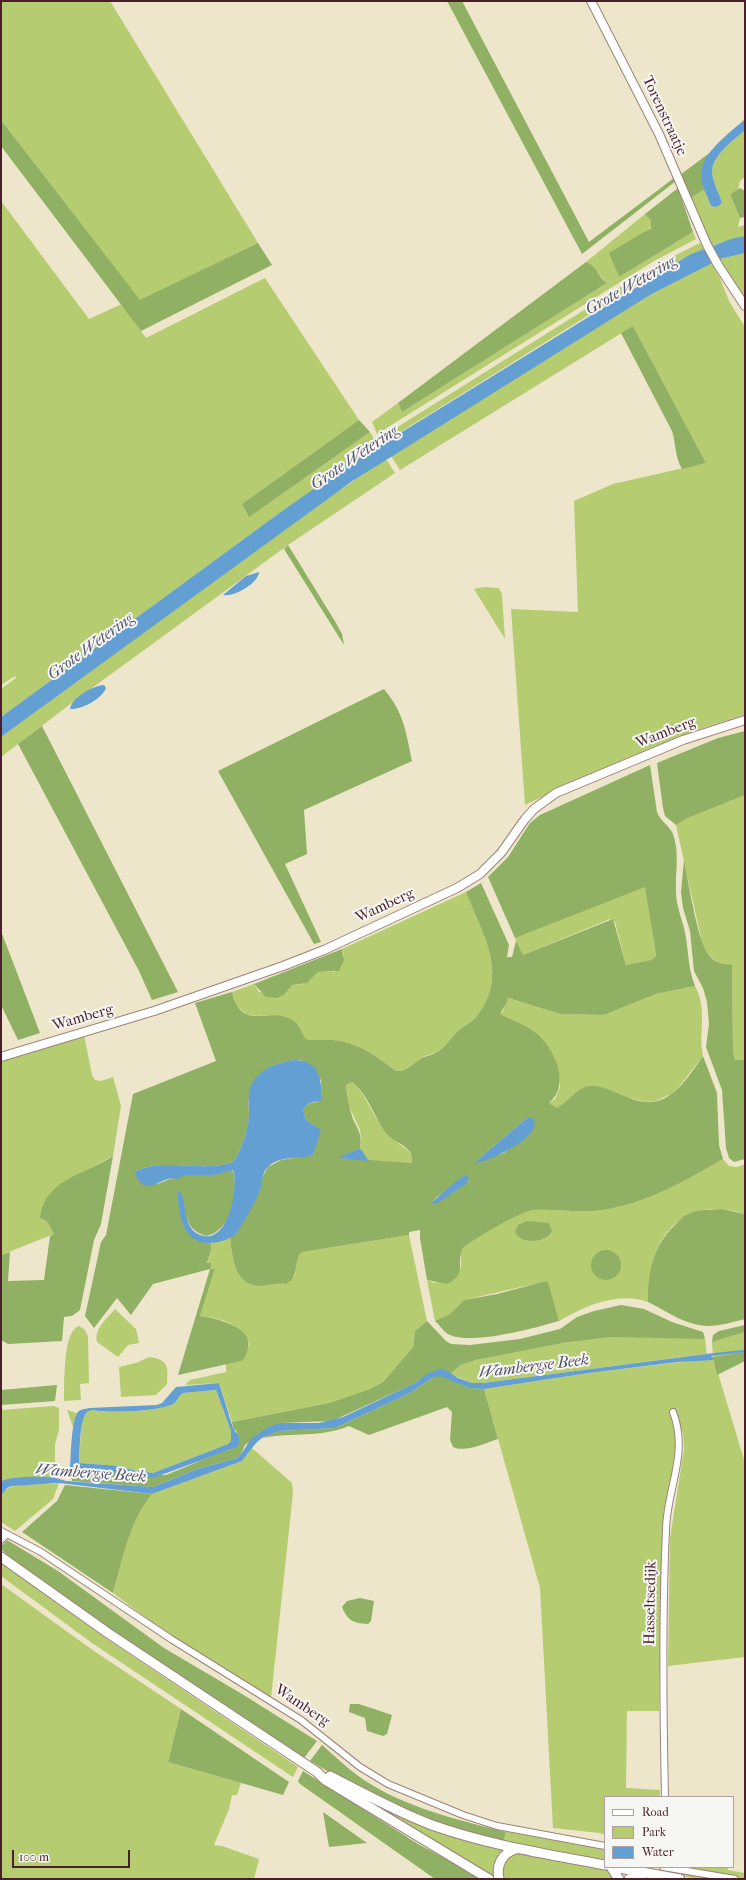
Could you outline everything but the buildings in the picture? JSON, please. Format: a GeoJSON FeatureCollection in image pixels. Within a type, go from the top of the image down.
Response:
{"type":"FeatureCollection","features":[{"type":"Feature","properties":{"kind":"main road"},"geometry":{"type":"LineString","coordinates":[[1,1557],[108,1633],[318,1772],[431,1824],[465,1836],[516,1849],[604,1865]]}},
{"type":"Feature","properties":{"kind":"main road"},"geometry":{"type":"LineString","coordinates":[[318,1772],[325,1780],[489,1879]]}},
{"type":"Feature","properties":{"kind":"main road"},"geometry":{"type":"LineString","coordinates":[[499,1879],[498,1869],[501,1859],[507,1852],[516,1849]]}},
{"type":"Feature","properties":{"kind":"main road"},"geometry":{"type":"LineString","coordinates":[[613,1868],[619,1879]]}},
{"type":"Feature","properties":{"kind":"main road"},"geometry":{"type":"LineString","coordinates":[[618,1868],[680,1879]]}},
{"type":"Feature","properties":{"kind":"main road"},"geometry":{"type":"LineString","coordinates":[[629,1879],[642,1879]]}},
{"type":"Feature","properties":{"kind":"street","name":"Torenstraatje"},"geometry":{"type":"LineString","coordinates":[[591,1],[660,134],[707,244],[718,265],[745,306]]}},
{"type":"Feature","properties":{"kind":"street","name":"Wamberg"},"geometry":{"type":"LineString","coordinates":[[1,1057],[154,1011],[283,966],[331,946],[457,888],[480,874],[501,853],[525,819],[534,809],[556,793],[683,740],[745,720]]}},
{"type":"Feature","properties":{"kind":"street","name":"Hasseltsedijk"},"geometry":{"type":"LineString","coordinates":[[665,1796],[666,1527],[680,1450],[678,1426],[673,1412]]}},
{"type":"Feature","properties":{"kind":"street","name":"Wamberg"},"geometry":{"type":"LineString","coordinates":[[1,1540],[4,1532],[41,1552],[171,1639],[301,1720],[360,1767],[388,1784],[463,1815],[497,1826],[604,1846]]}},
{"type":"Feature","properties":{"kind":"street"},"geometry":{"type":"LineString","coordinates":[[668,1868],[735,1879]]}},
{"type":"Feature","properties":{"kind":"green space"},"geometry":{"type":"Polygon","coordinates":[[[1,1],[110,1],[258,243],[140,301],[1,120],[1,1]]]}},
{"type":"Feature","properties":{"kind":"green space"},"geometry":{"type":"Polygon","coordinates":[[[447,1],[462,1],[589,242],[675,177],[676,181],[582,254],[447,1]]]}},
{"type":"Feature","properties":{"kind":"green space"},"geometry":{"type":"Polygon","coordinates":[[[1,120],[140,300],[258,243],[272,265],[141,331],[1,146],[1,120]]]}},
{"type":"Feature","properties":{"kind":"green space"},"geometry":{"type":"Polygon","coordinates":[[[745,130],[745,177],[740,181],[738,189],[730,194],[740,218],[738,227],[745,225],[745,236],[711,246],[689,199],[705,189],[711,206],[719,206],[722,202],[713,178],[712,171],[714,164],[722,151],[745,130]]]}},
{"type":"Feature","properties":{"kind":"green space"},"geometry":{"type":"Polygon","coordinates":[[[712,151],[706,160],[703,169],[703,184],[705,189],[689,199],[680,175],[712,151]]]}},
{"type":"Feature","properties":{"kind":"green space"},"geometry":{"type":"Polygon","coordinates":[[[678,188],[693,232],[619,277],[609,253],[651,228],[651,221],[645,214],[678,188]]]}},
{"type":"Feature","properties":{"kind":"green space"},"geometry":{"type":"Polygon","coordinates":[[[740,188],[745,191],[745,217],[740,218],[730,194],[740,188]]]}},
{"type":"Feature","properties":{"kind":"green space"},"geometry":{"type":"Polygon","coordinates":[[[1,201],[89,319],[122,304],[146,338],[265,278],[359,420],[242,504],[249,516],[370,432],[378,446],[278,514],[1,717],[1,689],[16,678],[15,676],[1,685],[1,201]]]}},
{"type":"Feature","properties":{"kind":"green space"},"geometry":{"type":"Polygon","coordinates":[[[645,214],[651,221],[652,226],[644,233],[616,269],[619,277],[693,232],[696,239],[654,261],[377,434],[372,422],[398,403],[402,412],[607,283],[592,266],[586,262],[645,214]]]}},
{"type":"Feature","properties":{"kind":"green space"},"geometry":{"type":"Polygon","coordinates":[[[700,243],[704,250],[689,255],[642,282],[383,443],[380,438],[624,285],[664,261],[700,243]]]}},
{"type":"Feature","properties":{"kind":"green space"},"geometry":{"type":"Polygon","coordinates":[[[745,253],[745,301],[720,259],[745,253]]]}},
{"type":"Feature","properties":{"kind":"green space"},"geometry":{"type":"Polygon","coordinates":[[[586,262],[593,266],[607,283],[402,412],[398,403],[586,262]]]}},
{"type":"Feature","properties":{"kind":"green space"},"geometry":{"type":"Polygon","coordinates":[[[711,263],[719,276],[729,301],[745,327],[745,715],[696,730],[594,773],[525,805],[511,609],[578,612],[574,501],[613,484],[706,463],[633,326],[400,470],[391,456],[650,295],[711,263]]]}},
{"type":"Feature","properties":{"kind":"green space"},"geometry":{"type":"Polygon","coordinates":[[[633,326],[706,463],[682,469],[678,460],[672,431],[621,333],[633,326]]]}},
{"type":"Feature","properties":{"kind":"green space"},"geometry":{"type":"Polygon","coordinates":[[[359,420],[370,432],[249,517],[242,504],[359,420]]]}},
{"type":"Feature","properties":{"kind":"green space"},"geometry":{"type":"Polygon","coordinates":[[[386,459],[395,473],[288,545],[77,699],[1,757],[1,737],[297,519],[386,459]]]}},
{"type":"Feature","properties":{"kind":"green space"},"geometry":{"type":"Polygon","coordinates":[[[288,545],[336,623],[342,634],[344,645],[284,549],[288,545]]]}},
{"type":"Feature","properties":{"kind":"green space"},"geometry":{"type":"Polygon","coordinates":[[[484,587],[499,588],[502,594],[505,639],[474,589],[484,587]]]}},
{"type":"Feature","properties":{"kind":"green space"},"geometry":{"type":"Polygon","coordinates":[[[384,689],[396,706],[400,715],[406,732],[412,761],[304,810],[307,854],[285,864],[321,942],[314,944],[218,771],[384,689]]]}},
{"type":"Feature","properties":{"kind":"green space"},"geometry":{"type":"Polygon","coordinates":[[[42,726],[178,992],[152,1000],[139,971],[18,744],[42,726]]]}},
{"type":"Feature","properties":{"kind":"green space"},"geometry":{"type":"Polygon","coordinates":[[[745,731],[745,795],[688,818],[676,825],[665,816],[657,763],[718,738],[745,731]]]}},
{"type":"Feature","properties":{"kind":"green space"},"geometry":{"type":"Polygon","coordinates":[[[650,765],[657,812],[673,834],[675,841],[677,856],[676,897],[687,943],[692,979],[695,986],[656,994],[604,1015],[560,1014],[508,998],[500,1014],[532,1030],[549,1048],[558,1066],[560,1076],[556,1095],[549,1103],[557,1108],[581,1089],[590,1086],[602,1087],[640,1101],[652,1102],[660,1100],[668,1096],[682,1085],[703,1056],[717,1093],[719,1145],[723,1159],[668,1189],[639,1201],[609,1209],[590,1211],[534,1210],[519,1215],[464,1247],[461,1252],[458,1276],[447,1284],[427,1280],[420,1230],[409,1232],[409,1235],[302,1252],[297,1260],[293,1277],[286,1284],[279,1283],[258,1286],[250,1284],[239,1275],[233,1260],[230,1237],[236,1234],[260,1191],[262,1178],[268,1167],[281,1160],[313,1155],[320,1130],[306,1120],[303,1110],[311,1103],[322,1102],[321,1080],[301,1060],[283,1062],[267,1069],[255,1080],[251,1088],[246,1134],[242,1146],[233,1162],[209,1166],[159,1165],[136,1171],[157,1184],[184,1175],[214,1175],[231,1170],[233,1171],[235,1180],[234,1200],[227,1219],[222,1227],[215,1233],[206,1236],[192,1228],[186,1217],[178,1189],[179,1207],[188,1232],[193,1238],[201,1242],[210,1243],[211,1246],[207,1263],[211,1263],[211,1269],[215,1268],[200,1316],[223,1321],[239,1328],[248,1340],[248,1347],[244,1358],[241,1361],[178,1375],[210,1269],[153,1284],[131,1315],[117,1298],[94,1328],[85,1316],[101,1242],[106,1235],[133,1094],[216,1061],[195,1003],[232,992],[237,1005],[243,1012],[258,1016],[276,1015],[286,1017],[297,1024],[306,1039],[331,1040],[349,1043],[366,1050],[396,1071],[406,1069],[421,1058],[435,1053],[447,1044],[456,1032],[475,1019],[487,1000],[491,985],[492,969],[490,954],[466,892],[481,883],[509,945],[507,957],[512,957],[516,941],[523,955],[613,919],[626,965],[651,960],[656,956],[645,887],[515,938],[488,877],[508,857],[530,823],[540,815],[650,765]],[[352,1082],[346,1085],[346,1089],[348,1102],[361,1143],[360,1148],[339,1158],[412,1163],[412,1157],[408,1149],[387,1134],[382,1128],[363,1093],[352,1082]],[[527,1118],[475,1162],[504,1153],[514,1145],[533,1118],[527,1118]],[[468,1181],[452,1185],[432,1203],[454,1192],[468,1181]]]}},
{"type":"Feature","properties":{"kind":"green space"},"geometry":{"type":"Polygon","coordinates":[[[745,795],[745,1060],[735,1060],[733,1053],[732,966],[715,960],[703,947],[676,825],[688,818],[745,795]]]}},
{"type":"Feature","properties":{"kind":"green space"},"geometry":{"type":"Polygon","coordinates":[[[684,860],[697,924],[704,948],[716,961],[732,965],[733,1053],[735,1060],[745,1060],[745,1159],[734,1162],[729,1158],[726,1148],[722,1090],[706,1047],[709,1024],[707,1002],[703,988],[694,971],[690,931],[683,908],[681,892],[684,860]]]}},
{"type":"Feature","properties":{"kind":"green space"},"geometry":{"type":"Polygon","coordinates":[[[644,886],[646,889],[656,956],[651,960],[626,965],[615,922],[610,919],[523,955],[520,951],[515,938],[644,886]]]}},
{"type":"Feature","properties":{"kind":"green space"},"geometry":{"type":"Polygon","coordinates":[[[466,892],[490,954],[492,969],[491,985],[487,1000],[475,1019],[456,1032],[442,1049],[421,1058],[401,1071],[396,1071],[374,1055],[358,1046],[340,1041],[306,1039],[301,1033],[300,1028],[272,1015],[256,1016],[246,1014],[237,1006],[232,992],[254,984],[259,992],[285,994],[292,985],[303,984],[310,980],[318,972],[335,972],[344,955],[342,949],[466,892]]]}},
{"type":"Feature","properties":{"kind":"green space"},"geometry":{"type":"Polygon","coordinates":[[[1,931],[40,1033],[18,1040],[1,1005],[1,931]]]}},
{"type":"Feature","properties":{"kind":"green space"},"geometry":{"type":"Polygon","coordinates":[[[342,949],[344,960],[339,971],[318,972],[307,983],[292,985],[285,994],[277,998],[266,997],[254,984],[342,949]]]}},
{"type":"Feature","properties":{"kind":"green space"},"geometry":{"type":"Polygon","coordinates":[[[695,986],[701,1004],[701,1038],[703,1056],[678,1088],[671,1094],[656,1101],[646,1102],[630,1098],[557,1108],[549,1103],[555,1099],[560,1087],[560,1078],[537,1034],[499,1014],[503,1011],[507,998],[560,1014],[604,1015],[656,994],[695,986]]]}},
{"type":"Feature","properties":{"kind":"green space"},"geometry":{"type":"Polygon","coordinates":[[[84,1035],[92,1075],[95,1080],[101,1081],[113,1077],[121,1106],[113,1156],[65,1181],[43,1220],[48,1223],[54,1234],[1,1255],[1,1060],[84,1035]]]}},
{"type":"Feature","properties":{"kind":"green space"},"geometry":{"type":"Polygon","coordinates":[[[352,1082],[361,1092],[378,1121],[397,1142],[410,1153],[412,1163],[369,1161],[360,1149],[360,1130],[349,1106],[346,1085],[352,1082]]]}},
{"type":"Feature","properties":{"kind":"green space"},"geometry":{"type":"Polygon","coordinates":[[[113,1156],[101,1224],[94,1240],[80,1310],[72,1316],[64,1317],[62,1341],[8,1344],[1,1340],[1,1255],[10,1252],[8,1281],[44,1280],[50,1236],[54,1234],[48,1223],[40,1217],[43,1204],[58,1186],[68,1179],[113,1156]]]}},
{"type":"Feature","properties":{"kind":"green space"},"geometry":{"type":"Polygon","coordinates":[[[723,1159],[729,1166],[737,1167],[745,1164],[745,1214],[722,1209],[702,1210],[685,1217],[671,1228],[661,1242],[653,1260],[649,1280],[648,1302],[637,1299],[614,1299],[591,1305],[559,1321],[547,1281],[464,1300],[450,1314],[435,1321],[427,1280],[435,1283],[461,1267],[461,1253],[464,1247],[508,1219],[527,1211],[534,1210],[590,1211],[609,1209],[639,1201],[696,1175],[723,1159]]]}},
{"type":"Feature","properties":{"kind":"green space"},"geometry":{"type":"Polygon","coordinates":[[[722,1209],[745,1214],[745,1319],[727,1324],[708,1326],[692,1324],[648,1302],[650,1271],[656,1251],[667,1234],[684,1216],[692,1212],[722,1209]]]}},
{"type":"Feature","properties":{"kind":"green space"},"geometry":{"type":"Polygon","coordinates":[[[527,1221],[549,1223],[552,1231],[545,1238],[539,1240],[528,1241],[522,1239],[515,1232],[518,1225],[527,1221]]]}},
{"type":"Feature","properties":{"kind":"green space"},"geometry":{"type":"Polygon","coordinates":[[[409,1235],[427,1321],[415,1331],[413,1347],[383,1382],[370,1389],[329,1403],[232,1422],[219,1383],[185,1385],[190,1380],[226,1372],[226,1364],[243,1359],[249,1344],[241,1331],[235,1326],[215,1318],[200,1316],[214,1268],[210,1269],[207,1264],[211,1252],[210,1243],[230,1237],[233,1260],[239,1275],[250,1284],[258,1286],[279,1283],[286,1284],[295,1275],[297,1260],[302,1252],[409,1235]]]}},
{"type":"Feature","properties":{"kind":"green space"},"geometry":{"type":"Polygon","coordinates":[[[606,1250],[616,1255],[621,1265],[616,1275],[606,1280],[596,1275],[591,1265],[596,1255],[606,1250]]]}},
{"type":"Feature","properties":{"kind":"green space"},"geometry":{"type":"Polygon","coordinates":[[[546,1281],[548,1282],[559,1321],[535,1328],[488,1337],[460,1338],[446,1333],[435,1321],[450,1314],[464,1300],[497,1294],[546,1281]]]}},
{"type":"Feature","properties":{"kind":"green space"},"geometry":{"type":"Polygon","coordinates":[[[621,1305],[644,1309],[672,1322],[703,1332],[705,1339],[611,1337],[563,1343],[476,1360],[461,1365],[450,1374],[446,1370],[417,1381],[332,1421],[280,1423],[245,1445],[241,1454],[237,1458],[197,1469],[153,1487],[72,1481],[70,1468],[166,1475],[219,1453],[230,1450],[237,1432],[233,1428],[232,1422],[329,1403],[370,1389],[383,1382],[413,1347],[415,1331],[427,1321],[446,1341],[451,1344],[470,1345],[520,1339],[560,1329],[577,1317],[594,1311],[621,1305]]]}},
{"type":"Feature","properties":{"kind":"green space"},"geometry":{"type":"Polygon","coordinates":[[[115,1309],[136,1329],[139,1343],[128,1345],[118,1357],[97,1342],[97,1332],[99,1328],[115,1309]]]}},
{"type":"Feature","properties":{"kind":"green space"},"geometry":{"type":"Polygon","coordinates":[[[745,1325],[745,1332],[712,1342],[713,1335],[719,1331],[745,1325]]]}},
{"type":"Feature","properties":{"kind":"green space"},"geometry":{"type":"Polygon","coordinates":[[[79,1326],[85,1330],[88,1336],[89,1383],[80,1384],[81,1400],[64,1401],[67,1348],[74,1330],[79,1326]]]}},
{"type":"Feature","properties":{"kind":"green space"},"geometry":{"type":"Polygon","coordinates":[[[745,1332],[745,1352],[713,1357],[712,1342],[745,1332]]]}},
{"type":"Feature","properties":{"kind":"green space"},"geometry":{"type":"Polygon","coordinates":[[[611,1337],[705,1339],[707,1354],[483,1383],[472,1383],[450,1374],[461,1365],[476,1360],[563,1343],[611,1337]]]}},
{"type":"Feature","properties":{"kind":"green space"},"geometry":{"type":"Polygon","coordinates":[[[745,1352],[745,1361],[717,1375],[713,1357],[745,1352]]]}},
{"type":"Feature","properties":{"kind":"green space"},"geometry":{"type":"Polygon","coordinates":[[[149,1357],[156,1358],[164,1362],[166,1365],[167,1384],[156,1395],[121,1397],[119,1367],[136,1363],[149,1357]]]}},
{"type":"Feature","properties":{"kind":"green space"},"geometry":{"type":"Polygon","coordinates":[[[707,1359],[714,1360],[745,1463],[745,1657],[668,1666],[670,1538],[684,1449],[683,1433],[677,1417],[671,1417],[678,1439],[662,1549],[659,1711],[627,1711],[626,1788],[660,1790],[660,1796],[604,1796],[604,1835],[553,1828],[540,1588],[484,1389],[589,1373],[707,1359]]]}},
{"type":"Feature","properties":{"kind":"green space"},"geometry":{"type":"Polygon","coordinates":[[[440,1375],[469,1388],[484,1389],[498,1439],[469,1448],[458,1449],[453,1447],[450,1440],[452,1412],[447,1407],[369,1435],[349,1426],[328,1432],[262,1438],[279,1431],[335,1428],[410,1393],[432,1378],[440,1375]]]}},
{"type":"Feature","properties":{"kind":"green space"},"geometry":{"type":"Polygon","coordinates":[[[57,1385],[55,1401],[1,1405],[1,1390],[57,1385]]]}},
{"type":"Feature","properties":{"kind":"green space"},"geometry":{"type":"Polygon","coordinates":[[[216,1390],[231,1431],[231,1441],[228,1444],[153,1473],[132,1470],[121,1466],[79,1463],[80,1439],[86,1413],[92,1410],[122,1412],[156,1409],[174,1403],[183,1393],[216,1390]]]}},
{"type":"Feature","properties":{"kind":"green space"},"geometry":{"type":"Polygon","coordinates":[[[54,1406],[59,1408],[59,1430],[55,1444],[55,1478],[1,1482],[1,1410],[54,1406]]]}},
{"type":"Feature","properties":{"kind":"green space"},"geometry":{"type":"Polygon","coordinates":[[[67,1410],[77,1413],[73,1427],[67,1410]]]}},
{"type":"Feature","properties":{"kind":"green space"},"geometry":{"type":"Polygon","coordinates":[[[252,1448],[292,1483],[293,1493],[271,1698],[210,1661],[113,1593],[132,1529],[144,1505],[152,1494],[242,1461],[252,1448]]]}},
{"type":"Feature","properties":{"kind":"green space"},"geometry":{"type":"Polygon","coordinates":[[[59,1483],[53,1499],[15,1531],[1,1522],[1,1497],[4,1491],[9,1487],[26,1484],[59,1483]]]}},
{"type":"Feature","properties":{"kind":"green space"},"geometry":{"type":"Polygon","coordinates":[[[65,1485],[152,1494],[144,1505],[132,1529],[113,1593],[22,1532],[57,1501],[65,1485]]]}},
{"type":"Feature","properties":{"kind":"green space"},"geometry":{"type":"Polygon","coordinates":[[[7,1540],[58,1571],[164,1648],[242,1694],[317,1741],[304,1758],[102,1626],[8,1556],[1,1549],[1,1546],[7,1540]]]}},
{"type":"Feature","properties":{"kind":"green space"},"geometry":{"type":"Polygon","coordinates":[[[1,1563],[110,1641],[298,1767],[293,1777],[92,1643],[1,1576],[1,1563]]]}},
{"type":"Feature","properties":{"kind":"green space"},"geometry":{"type":"Polygon","coordinates":[[[1,1584],[94,1651],[181,1709],[168,1762],[241,1783],[237,1795],[232,1795],[229,1809],[214,1845],[222,1846],[259,1859],[254,1879],[1,1879],[1,1584]]]}},
{"type":"Feature","properties":{"kind":"green space"},"geometry":{"type":"Polygon","coordinates":[[[360,1598],[374,1601],[371,1621],[368,1624],[355,1622],[346,1615],[342,1607],[347,1601],[360,1598]]]}},
{"type":"Feature","properties":{"kind":"green space"},"geometry":{"type":"Polygon","coordinates":[[[350,1704],[359,1704],[392,1715],[387,1734],[383,1736],[367,1731],[365,1718],[349,1712],[350,1704]]]}},
{"type":"Feature","properties":{"kind":"green space"},"geometry":{"type":"Polygon","coordinates":[[[181,1709],[289,1782],[283,1795],[168,1762],[181,1709]]]}},
{"type":"Feature","properties":{"kind":"green space"},"geometry":{"type":"Polygon","coordinates":[[[322,1745],[353,1772],[380,1790],[415,1806],[433,1812],[506,1832],[503,1842],[432,1822],[341,1779],[310,1761],[322,1745]]]}},
{"type":"Feature","properties":{"kind":"green space"},"geometry":{"type":"Polygon","coordinates":[[[303,1771],[418,1844],[484,1879],[435,1879],[300,1784],[298,1781],[303,1771]]]}},
{"type":"Feature","properties":{"kind":"green space"},"geometry":{"type":"Polygon","coordinates":[[[374,1802],[503,1848],[493,1879],[372,1806],[374,1802]]]}},
{"type":"Feature","properties":{"kind":"green space"},"geometry":{"type":"Polygon","coordinates":[[[323,1812],[367,1843],[329,1847],[323,1812]]]}},
{"type":"Feature","properties":{"kind":"green space"},"geometry":{"type":"Polygon","coordinates":[[[506,1832],[593,1845],[604,1850],[604,1862],[503,1842],[506,1832]]]}},
{"type":"Feature","properties":{"kind":"green space"},"geometry":{"type":"Polygon","coordinates":[[[524,1852],[604,1868],[610,1871],[615,1879],[503,1879],[501,1868],[506,1860],[514,1855],[524,1852]]]}},
{"type":"Feature","properties":{"kind":"green space"},"geometry":{"type":"Polygon","coordinates":[[[667,1868],[727,1868],[728,1870],[745,1873],[745,1879],[698,1879],[670,1874],[667,1868]]]}},
{"type":"Feature","properties":{"kind":"water"},"geometry":{"type":"Polygon","coordinates":[[[745,119],[745,130],[722,151],[714,164],[712,171],[713,178],[722,202],[719,206],[711,206],[704,190],[701,177],[703,165],[707,157],[718,143],[745,119]]]}},
{"type":"Feature","properties":{"kind":"water"},"geometry":{"type":"Polygon","coordinates":[[[745,236],[745,253],[720,259],[650,295],[351,482],[1,737],[1,717],[278,514],[342,469],[689,255],[731,239],[745,236]]]}},
{"type":"Feature","properties":{"kind":"water"},"geometry":{"type":"Polygon","coordinates":[[[259,572],[258,577],[245,589],[233,594],[223,595],[246,576],[259,572]]]}},
{"type":"Feature","properties":{"kind":"water"},"geometry":{"type":"Polygon","coordinates":[[[104,685],[106,688],[104,692],[96,700],[80,708],[70,709],[79,696],[94,687],[104,685]]]}},
{"type":"Feature","properties":{"kind":"water"},"geometry":{"type":"Polygon","coordinates":[[[294,1060],[303,1061],[309,1064],[318,1073],[320,1079],[322,1102],[311,1103],[303,1110],[306,1120],[321,1130],[313,1155],[279,1160],[269,1166],[263,1175],[260,1191],[236,1234],[224,1240],[213,1243],[200,1242],[187,1232],[183,1225],[177,1190],[181,1193],[183,1198],[187,1220],[191,1227],[196,1233],[204,1236],[213,1235],[220,1230],[226,1222],[230,1211],[235,1188],[233,1170],[214,1175],[184,1175],[176,1180],[174,1178],[168,1179],[148,1186],[143,1185],[139,1181],[135,1174],[136,1171],[159,1165],[209,1166],[233,1162],[242,1146],[246,1133],[251,1085],[266,1069],[279,1063],[294,1060]]]}},
{"type":"Feature","properties":{"kind":"water"},"geometry":{"type":"Polygon","coordinates":[[[527,1118],[533,1118],[535,1125],[524,1140],[492,1158],[476,1163],[475,1162],[527,1118]]]}},
{"type":"Feature","properties":{"kind":"water"},"geometry":{"type":"Polygon","coordinates":[[[360,1148],[369,1161],[338,1158],[360,1148]]]}},
{"type":"Feature","properties":{"kind":"water"},"geometry":{"type":"Polygon","coordinates":[[[466,1175],[469,1177],[466,1184],[436,1204],[432,1203],[443,1192],[466,1175]]]}},
{"type":"Feature","properties":{"kind":"water"},"geometry":{"type":"Polygon","coordinates":[[[707,1354],[713,1357],[714,1360],[678,1362],[589,1373],[484,1389],[469,1388],[440,1376],[432,1378],[410,1393],[335,1428],[279,1431],[262,1438],[256,1443],[242,1461],[152,1494],[59,1483],[12,1486],[7,1488],[1,1495],[1,1482],[26,1477],[49,1477],[66,1481],[153,1487],[197,1469],[237,1458],[251,1439],[268,1427],[280,1423],[319,1423],[343,1417],[413,1384],[429,1373],[440,1369],[446,1370],[458,1378],[472,1383],[483,1383],[707,1354]]]}},
{"type":"Feature","properties":{"kind":"water"},"geometry":{"type":"Polygon","coordinates":[[[219,1383],[233,1428],[239,1437],[237,1447],[153,1478],[70,1468],[74,1423],[79,1411],[89,1408],[157,1405],[162,1403],[176,1387],[219,1383]],[[216,1390],[183,1393],[173,1404],[156,1409],[121,1412],[92,1410],[86,1413],[83,1421],[79,1463],[121,1466],[132,1470],[153,1473],[228,1444],[231,1441],[231,1431],[216,1390]]]}},
{"type":"Feature","properties":{"kind":"waterway","name":"Wambergse Beek"},"geometry":{"type":"LineString","coordinates":[[708,1355],[745,1351]]}},
{"type":"Feature","properties":{"kind":"water label","name":"Grote Wetering"},"geometry":{"type":"Point","coordinates":[631,286]}},
{"type":"Feature","properties":{"kind":"water label","name":"Grote Wetering"},"geometry":{"type":"Point","coordinates":[355,458]}},
{"type":"Feature","properties":{"kind":"water label","name":"Grote Wetering"},"geometry":{"type":"Point","coordinates":[91,647]}}]}
